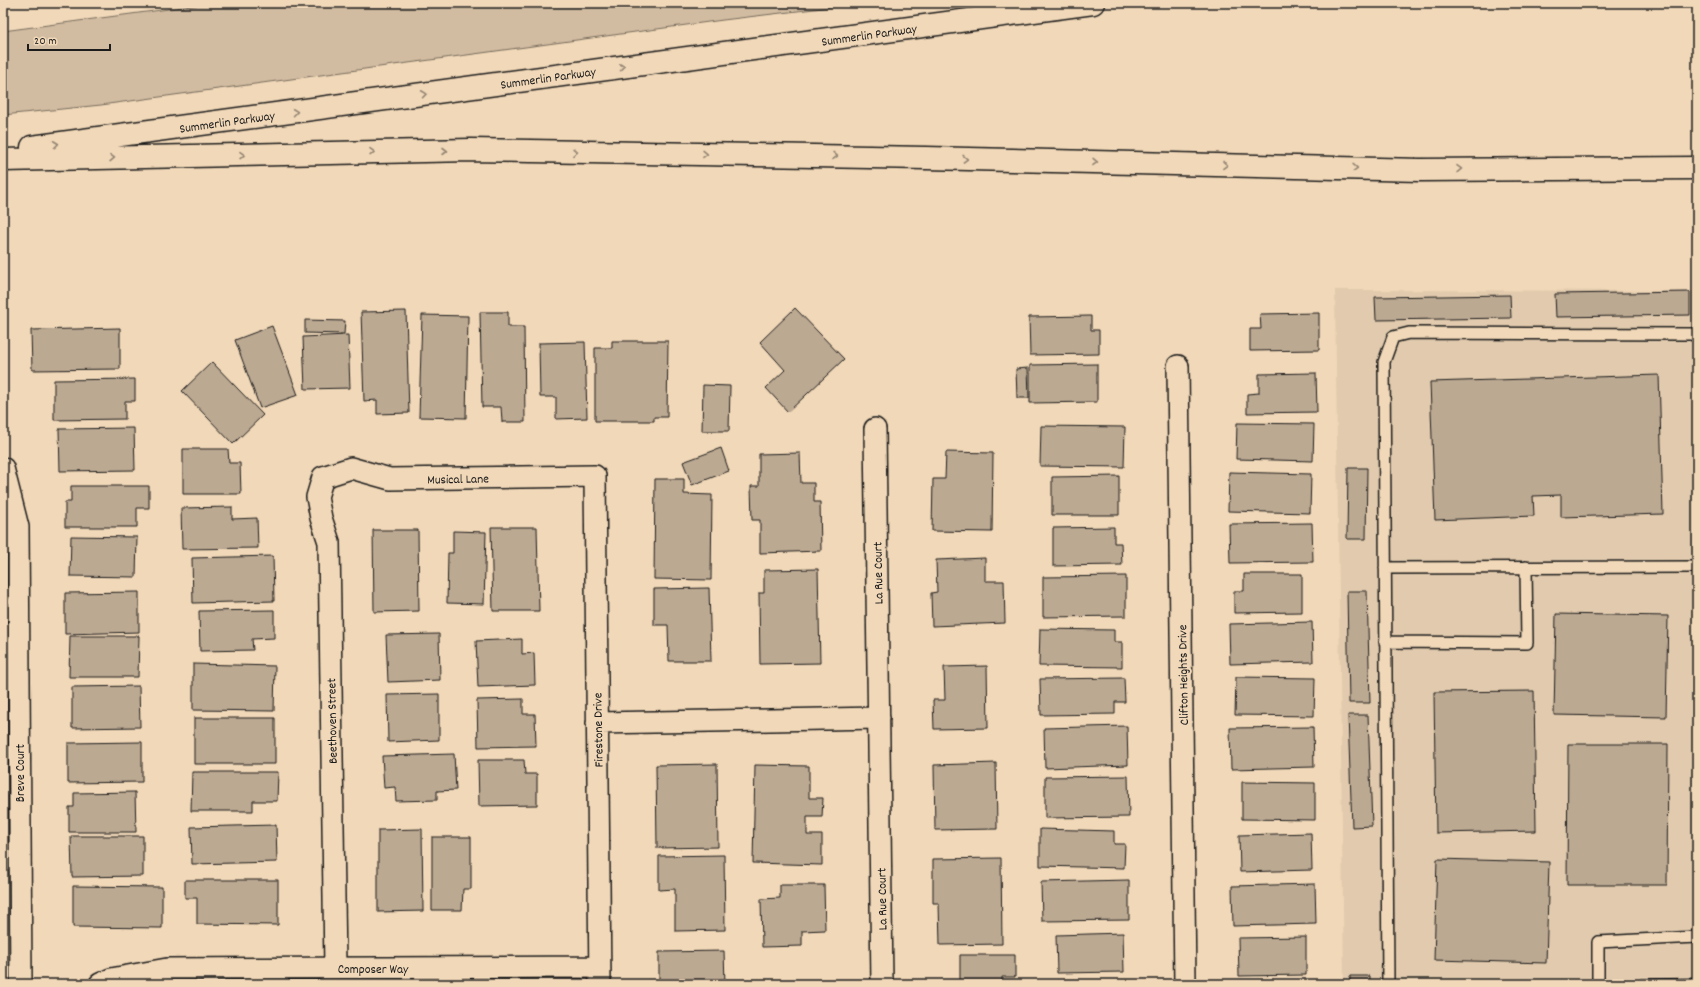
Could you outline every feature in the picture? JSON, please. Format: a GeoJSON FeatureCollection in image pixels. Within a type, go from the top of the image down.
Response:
{"type":"FeatureCollection","features":[{"type":"Feature","properties":{"kind":"highway","name":"Summerlin Parkway"},"geometry":{"type":"LineString","coordinates":[[3,151],[1093,3]]}},
{"type":"Feature","properties":{"kind":"highway"},"geometry":{"type":"LineString","coordinates":[[3,160],[471,150],[926,158],[1420,170],[1697,168]]}},
{"type":"Feature","properties":{"kind":"highway"},"geometry":{"type":"LineString","coordinates":[[1533,168],[1697,182]]}},
{"type":"Feature","properties":{"kind":"street","name":"Clifton Heights Drive"},"geometry":{"type":"LineString","coordinates":[[1178,366],[1185,984]]}},
{"type":"Feature","properties":{"kind":"street","name":"La Rue Court"},"geometry":{"type":"LineString","coordinates":[[876,429],[882,984]]}},
{"type":"Feature","properties":{"kind":"street","name":"Breve Court"},"geometry":{"type":"LineString","coordinates":[[3,468],[18,527],[21,984]]}},
{"type":"Feature","properties":{"kind":"street","name":"Musical Lane"},"geometry":{"type":"LineString","coordinates":[[323,477],[351,468],[390,479],[595,476]]}},
{"type":"Feature","properties":{"kind":"street","name":"Firestone Drive"},"geometry":{"type":"LineString","coordinates":[[595,476],[600,976]]}},
{"type":"Feature","properties":{"kind":"street","name":"Beethoven Street"},"geometry":{"type":"LineString","coordinates":[[323,477],[317,497],[321,518],[329,542],[334,968]]}},
{"type":"Feature","properties":{"kind":"street"},"geometry":{"type":"LineString","coordinates":[[597,723],[879,718]]}},
{"type":"Feature","properties":{"kind":"street","name":"Composer Way"},"geometry":{"type":"LineString","coordinates":[[100,984],[110,979],[167,969],[334,968],[600,976]]}},
{"type":"Feature","properties":{"kind":"lane"},"geometry":{"type":"LineString","coordinates":[[1388,984],[1384,362],[1393,338],[1409,333],[1691,334],[1697,336]]}},
{"type":"Feature","properties":{"kind":"lane"},"geometry":{"type":"LineString","coordinates":[[1386,642],[1527,643],[1526,567]]}},
{"type":"Feature","properties":{"kind":"lane"},"geometry":{"type":"LineString","coordinates":[[1385,568],[1697,567]]}},
{"type":"Feature","properties":{"kind":"lane"},"geometry":{"type":"LineString","coordinates":[[1598,984],[1598,942],[1697,937]]}},
{"type":"Feature","properties":{"kind":"shaded area"},"geometry":{"type":"Polygon","coordinates":[[[214,3],[864,3],[723,20],[101,105],[3,115],[3,31],[214,3]]]}},
{"type":"Feature","properties":{"kind":"shaded area"},"geometry":{"type":"Polygon","coordinates":[[[1335,290],[1697,291],[1697,984],[1344,984],[1335,290]]]}},
{"type":"Feature","properties":{"kind":"building"},"geometry":{"type":"Polygon","coordinates":[[[1690,292],[1690,315],[1556,317],[1555,294],[1690,292]]]}},
{"type":"Feature","properties":{"kind":"building"},"geometry":{"type":"Polygon","coordinates":[[[1510,295],[1511,318],[1376,320],[1375,297],[1510,295]]]}},
{"type":"Feature","properties":{"kind":"building"},"geometry":{"type":"Polygon","coordinates":[[[795,308],[844,359],[788,412],[766,388],[785,370],[760,342],[795,308]]]}},
{"type":"Feature","properties":{"kind":"building"},"geometry":{"type":"Polygon","coordinates":[[[406,311],[409,413],[377,414],[377,400],[364,401],[361,312],[406,311]]]}},
{"type":"Feature","properties":{"kind":"building"},"geometry":{"type":"Polygon","coordinates":[[[480,312],[508,312],[508,327],[524,327],[525,422],[502,422],[501,407],[482,407],[480,312]]]}},
{"type":"Feature","properties":{"kind":"building"},"geometry":{"type":"Polygon","coordinates":[[[1319,313],[1319,350],[1250,351],[1250,329],[1261,329],[1260,314],[1319,313]]]}},
{"type":"Feature","properties":{"kind":"building"},"geometry":{"type":"Polygon","coordinates":[[[422,315],[468,316],[466,418],[419,417],[422,315]]]}},
{"type":"Feature","properties":{"kind":"building"},"geometry":{"type":"Polygon","coordinates":[[[1091,316],[1091,330],[1099,330],[1099,354],[1030,355],[1029,317],[1091,316]]]}},
{"type":"Feature","properties":{"kind":"building"},"geometry":{"type":"Polygon","coordinates":[[[305,320],[345,321],[344,334],[305,333],[305,320]]]}},
{"type":"Feature","properties":{"kind":"building"},"geometry":{"type":"Polygon","coordinates":[[[272,326],[298,395],[260,408],[235,340],[272,326]]]}},
{"type":"Feature","properties":{"kind":"building"},"geometry":{"type":"Polygon","coordinates":[[[120,328],[120,369],[32,370],[31,330],[120,328]]]}},
{"type":"Feature","properties":{"kind":"building"},"geometry":{"type":"Polygon","coordinates":[[[348,335],[350,388],[305,389],[303,337],[348,335]]]}},
{"type":"Feature","properties":{"kind":"building"},"geometry":{"type":"Polygon","coordinates":[[[612,341],[668,341],[667,417],[654,417],[654,421],[595,421],[595,348],[612,348],[612,341]]]}},
{"type":"Feature","properties":{"kind":"building"},"geometry":{"type":"Polygon","coordinates":[[[585,342],[587,418],[556,419],[556,397],[540,397],[539,343],[585,342]]]}},
{"type":"Feature","properties":{"kind":"building"},"geometry":{"type":"Polygon","coordinates":[[[212,362],[263,415],[233,444],[182,391],[212,362]]]}},
{"type":"Feature","properties":{"kind":"building"},"geometry":{"type":"Polygon","coordinates":[[[1097,364],[1097,402],[1030,403],[1030,365],[1097,364]]]}},
{"type":"Feature","properties":{"kind":"building"},"geometry":{"type":"Polygon","coordinates":[[[1028,368],[1029,398],[1017,398],[1016,369],[1028,368]]]}},
{"type":"Feature","properties":{"kind":"building"},"geometry":{"type":"Polygon","coordinates":[[[1316,373],[1317,412],[1247,413],[1247,394],[1259,393],[1259,374],[1316,373]]]}},
{"type":"Feature","properties":{"kind":"building"},"geometry":{"type":"Polygon","coordinates":[[[1659,375],[1663,514],[1561,517],[1561,495],[1533,496],[1534,516],[1435,520],[1430,382],[1659,375]]]}},
{"type":"Feature","properties":{"kind":"building"},"geometry":{"type":"Polygon","coordinates":[[[135,379],[135,401],[125,401],[125,419],[54,420],[54,380],[135,379]]]}},
{"type":"Feature","properties":{"kind":"building"},"geometry":{"type":"Polygon","coordinates":[[[703,385],[730,386],[729,431],[702,431],[703,385]]]}},
{"type":"Feature","properties":{"kind":"building"},"geometry":{"type":"Polygon","coordinates":[[[1237,423],[1314,424],[1313,461],[1236,459],[1237,423]]]}},
{"type":"Feature","properties":{"kind":"building"},"geometry":{"type":"Polygon","coordinates":[[[1041,426],[1125,427],[1124,467],[1040,466],[1041,426]]]}},
{"type":"Feature","properties":{"kind":"building"},"geometry":{"type":"Polygon","coordinates":[[[134,428],[135,470],[60,471],[59,429],[134,428]]]}},
{"type":"Feature","properties":{"kind":"building"},"geometry":{"type":"Polygon","coordinates":[[[721,448],[729,471],[692,485],[683,462],[721,448]]]}},
{"type":"Feature","properties":{"kind":"building"},"geometry":{"type":"Polygon","coordinates":[[[183,449],[228,449],[229,463],[240,463],[241,494],[183,494],[183,449]]]}},
{"type":"Feature","properties":{"kind":"building"},"geometry":{"type":"Polygon","coordinates":[[[946,452],[993,453],[992,532],[932,531],[933,479],[945,479],[946,452]]]}},
{"type":"Feature","properties":{"kind":"building"},"geometry":{"type":"Polygon","coordinates":[[[800,453],[801,483],[814,483],[814,502],[820,502],[821,551],[760,553],[760,520],[752,520],[751,486],[759,486],[759,454],[800,453]]]}},
{"type":"Feature","properties":{"kind":"building"},"geometry":{"type":"Polygon","coordinates":[[[1348,468],[1367,468],[1366,539],[1347,539],[1348,468]]]}},
{"type":"Feature","properties":{"kind":"building"},"geometry":{"type":"Polygon","coordinates":[[[1229,472],[1311,474],[1310,513],[1228,511],[1229,472]]]}},
{"type":"Feature","properties":{"kind":"building"},"geometry":{"type":"Polygon","coordinates":[[[1119,476],[1119,515],[1052,515],[1052,477],[1119,476]]]}},
{"type":"Feature","properties":{"kind":"building"},"geometry":{"type":"Polygon","coordinates":[[[655,479],[684,479],[684,494],[712,495],[711,580],[654,579],[655,479]]]}},
{"type":"Feature","properties":{"kind":"building"},"geometry":{"type":"Polygon","coordinates":[[[71,486],[149,486],[149,508],[137,508],[137,527],[65,527],[65,502],[71,502],[71,486]]]}},
{"type":"Feature","properties":{"kind":"building"},"geometry":{"type":"Polygon","coordinates":[[[232,507],[232,519],[257,518],[258,548],[182,549],[181,508],[232,507]]]}},
{"type":"Feature","properties":{"kind":"building"},"geometry":{"type":"Polygon","coordinates":[[[1312,523],[1313,562],[1230,563],[1229,524],[1312,523]]]}},
{"type":"Feature","properties":{"kind":"building"},"geometry":{"type":"Polygon","coordinates":[[[491,527],[537,527],[539,611],[493,611],[491,527]]]}},
{"type":"Feature","properties":{"kind":"building"},"geometry":{"type":"Polygon","coordinates":[[[1114,527],[1114,543],[1121,543],[1122,565],[1053,566],[1053,528],[1114,527]]]}},
{"type":"Feature","properties":{"kind":"building"},"geometry":{"type":"Polygon","coordinates":[[[373,530],[418,530],[419,611],[374,612],[373,530]]]}},
{"type":"Feature","properties":{"kind":"building"},"geometry":{"type":"Polygon","coordinates":[[[453,531],[486,532],[484,604],[447,603],[448,553],[453,553],[453,531]]]}},
{"type":"Feature","properties":{"kind":"building"},"geometry":{"type":"Polygon","coordinates":[[[71,536],[137,537],[136,577],[70,576],[71,536]]]}},
{"type":"Feature","properties":{"kind":"building"},"geometry":{"type":"Polygon","coordinates":[[[273,556],[274,601],[193,603],[192,558],[273,556]]]}},
{"type":"Feature","properties":{"kind":"building"},"geometry":{"type":"Polygon","coordinates":[[[985,558],[985,581],[1004,581],[1005,623],[932,626],[931,593],[937,592],[936,560],[985,558]]]}},
{"type":"Feature","properties":{"kind":"building"},"geometry":{"type":"Polygon","coordinates":[[[818,569],[820,663],[760,664],[759,593],[764,593],[764,570],[818,569]]]}},
{"type":"Feature","properties":{"kind":"building"},"geometry":{"type":"Polygon","coordinates":[[[1244,574],[1302,574],[1302,612],[1234,613],[1234,591],[1244,591],[1244,574]]]}},
{"type":"Feature","properties":{"kind":"building"},"geometry":{"type":"Polygon","coordinates":[[[1126,576],[1126,616],[1043,617],[1043,577],[1126,576]]]}},
{"type":"Feature","properties":{"kind":"building"},"geometry":{"type":"Polygon","coordinates":[[[709,588],[711,661],[669,661],[668,625],[654,625],[654,589],[709,588]]]}},
{"type":"Feature","properties":{"kind":"building"},"geometry":{"type":"Polygon","coordinates":[[[1347,591],[1367,591],[1370,703],[1349,703],[1347,591]]]}},
{"type":"Feature","properties":{"kind":"building"},"geometry":{"type":"Polygon","coordinates":[[[139,592],[139,632],[65,634],[65,593],[139,592]]]}},
{"type":"Feature","properties":{"kind":"building"},"geometry":{"type":"Polygon","coordinates":[[[274,610],[274,638],[252,639],[253,650],[200,651],[199,611],[274,610]]]}},
{"type":"Feature","properties":{"kind":"building"},"geometry":{"type":"Polygon","coordinates":[[[1556,614],[1668,616],[1666,717],[1554,715],[1556,614]]]}},
{"type":"Feature","properties":{"kind":"building"},"geometry":{"type":"Polygon","coordinates":[[[1312,622],[1313,662],[1230,664],[1229,624],[1312,622]]]}},
{"type":"Feature","properties":{"kind":"building"},"geometry":{"type":"Polygon","coordinates":[[[1040,629],[1114,630],[1114,642],[1122,642],[1122,667],[1039,666],[1040,629]]]}},
{"type":"Feature","properties":{"kind":"building"},"geometry":{"type":"Polygon","coordinates":[[[439,634],[440,680],[388,682],[386,635],[439,634]]]}},
{"type":"Feature","properties":{"kind":"building"},"geometry":{"type":"Polygon","coordinates":[[[70,636],[139,636],[138,677],[69,677],[70,636]]]}},
{"type":"Feature","properties":{"kind":"building"},"geometry":{"type":"Polygon","coordinates":[[[522,639],[522,654],[534,653],[535,685],[478,687],[476,641],[522,639]]]}},
{"type":"Feature","properties":{"kind":"building"},"geometry":{"type":"Polygon","coordinates":[[[193,664],[275,666],[274,711],[193,710],[193,664]]]}},
{"type":"Feature","properties":{"kind":"building"},"geometry":{"type":"Polygon","coordinates":[[[987,666],[988,728],[934,729],[933,700],[945,700],[944,667],[987,666]]]}},
{"type":"Feature","properties":{"kind":"building"},"geometry":{"type":"Polygon","coordinates":[[[1236,677],[1315,678],[1314,716],[1235,715],[1236,677]]]}},
{"type":"Feature","properties":{"kind":"building"},"geometry":{"type":"Polygon","coordinates":[[[1124,678],[1125,702],[1115,702],[1115,714],[1041,715],[1040,679],[1124,678]]]}},
{"type":"Feature","properties":{"kind":"building"},"geometry":{"type":"Polygon","coordinates":[[[139,686],[140,727],[72,728],[72,687],[139,686]]]}},
{"type":"Feature","properties":{"kind":"building"},"geometry":{"type":"Polygon","coordinates":[[[1534,691],[1536,831],[1436,833],[1434,692],[1534,691]]]}},
{"type":"Feature","properties":{"kind":"building"},"geometry":{"type":"Polygon","coordinates":[[[439,694],[439,740],[388,742],[387,695],[439,694]]]}},
{"type":"Feature","properties":{"kind":"building"},"geometry":{"type":"Polygon","coordinates":[[[523,699],[523,714],[535,714],[536,746],[478,747],[477,700],[523,699]]]}},
{"type":"Feature","properties":{"kind":"building"},"geometry":{"type":"Polygon","coordinates":[[[1348,715],[1368,715],[1372,826],[1352,827],[1348,715]]]}},
{"type":"Feature","properties":{"kind":"building"},"geometry":{"type":"Polygon","coordinates":[[[194,718],[275,718],[275,764],[194,764],[194,718]]]}},
{"type":"Feature","properties":{"kind":"building"},"geometry":{"type":"Polygon","coordinates":[[[1127,726],[1128,765],[1045,768],[1044,728],[1127,726]]]}},
{"type":"Feature","properties":{"kind":"building"},"geometry":{"type":"Polygon","coordinates":[[[1313,727],[1314,767],[1231,769],[1230,728],[1313,727]]]}},
{"type":"Feature","properties":{"kind":"building"},"geometry":{"type":"Polygon","coordinates":[[[142,742],[142,782],[68,783],[68,743],[142,742]]]}},
{"type":"Feature","properties":{"kind":"building"},"geometry":{"type":"Polygon","coordinates":[[[1568,744],[1668,744],[1667,885],[1567,885],[1568,744]]]}},
{"type":"Feature","properties":{"kind":"building"},"geometry":{"type":"Polygon","coordinates":[[[454,754],[456,790],[437,791],[437,800],[396,801],[395,787],[384,788],[382,756],[454,754]]]}},
{"type":"Feature","properties":{"kind":"building"},"geometry":{"type":"Polygon","coordinates":[[[478,760],[524,760],[525,774],[537,774],[537,805],[479,806],[478,760]]]}},
{"type":"Feature","properties":{"kind":"building"},"geometry":{"type":"Polygon","coordinates":[[[996,763],[997,829],[935,830],[934,765],[996,763]]]}},
{"type":"Feature","properties":{"kind":"building"},"geometry":{"type":"Polygon","coordinates":[[[717,764],[718,847],[657,848],[656,765],[717,764]]]}},
{"type":"Feature","properties":{"kind":"building"},"geometry":{"type":"Polygon","coordinates":[[[755,765],[809,766],[809,798],[823,798],[822,817],[807,817],[807,835],[822,835],[822,865],[753,863],[755,765]]]}},
{"type":"Feature","properties":{"kind":"building"},"geometry":{"type":"Polygon","coordinates":[[[192,772],[278,772],[277,801],[253,801],[253,811],[191,811],[192,772]]]}},
{"type":"Feature","properties":{"kind":"building"},"geometry":{"type":"Polygon","coordinates":[[[1128,776],[1129,817],[1045,818],[1045,777],[1128,776]]]}},
{"type":"Feature","properties":{"kind":"building"},"geometry":{"type":"Polygon","coordinates":[[[1242,782],[1315,783],[1315,820],[1242,819],[1242,782]]]}},
{"type":"Feature","properties":{"kind":"building"},"geometry":{"type":"Polygon","coordinates":[[[135,792],[136,832],[69,832],[69,807],[74,807],[74,793],[135,792]]]}},
{"type":"Feature","properties":{"kind":"building"},"geometry":{"type":"Polygon","coordinates":[[[276,825],[277,862],[192,864],[191,827],[276,825]]]}},
{"type":"Feature","properties":{"kind":"building"},"geometry":{"type":"Polygon","coordinates":[[[422,829],[423,911],[378,912],[378,830],[422,829]]]}},
{"type":"Feature","properties":{"kind":"building"},"geometry":{"type":"Polygon","coordinates":[[[1040,829],[1114,831],[1114,844],[1125,844],[1124,868],[1040,866],[1040,829]]]}},
{"type":"Feature","properties":{"kind":"building"},"geometry":{"type":"Polygon","coordinates":[[[1311,833],[1312,870],[1240,872],[1239,835],[1311,833]]]}},
{"type":"Feature","properties":{"kind":"building"},"geometry":{"type":"Polygon","coordinates":[[[71,836],[143,836],[143,876],[72,877],[71,836]]]}},
{"type":"Feature","properties":{"kind":"building"},"geometry":{"type":"Polygon","coordinates":[[[432,837],[471,837],[471,889],[463,889],[462,910],[432,910],[432,837]]]}},
{"type":"Feature","properties":{"kind":"building"},"geometry":{"type":"Polygon","coordinates":[[[724,855],[725,930],[675,931],[675,889],[659,890],[659,856],[724,855]]]}},
{"type":"Feature","properties":{"kind":"building"},"geometry":{"type":"Polygon","coordinates":[[[1001,858],[1002,944],[940,945],[939,903],[933,903],[933,859],[1001,858]]]}},
{"type":"Feature","properties":{"kind":"building"},"geometry":{"type":"Polygon","coordinates":[[[1437,859],[1549,862],[1546,963],[1434,960],[1437,859]]]}},
{"type":"Feature","properties":{"kind":"building"},"geometry":{"type":"Polygon","coordinates":[[[185,880],[278,880],[278,925],[197,924],[197,898],[185,898],[185,880]]]}},
{"type":"Feature","properties":{"kind":"building"},"geometry":{"type":"Polygon","coordinates":[[[1129,880],[1129,920],[1042,921],[1041,882],[1129,880]]]}},
{"type":"Feature","properties":{"kind":"building"},"geometry":{"type":"Polygon","coordinates":[[[1315,884],[1316,924],[1233,926],[1232,886],[1315,884]]]}},
{"type":"Feature","properties":{"kind":"building"},"geometry":{"type":"Polygon","coordinates":[[[780,885],[824,885],[825,930],[802,931],[802,946],[762,947],[761,899],[780,898],[780,885]]]}},
{"type":"Feature","properties":{"kind":"building"},"geometry":{"type":"Polygon","coordinates":[[[73,886],[162,887],[162,928],[73,927],[73,886]]]}},
{"type":"Feature","properties":{"kind":"building"},"geometry":{"type":"Polygon","coordinates":[[[1123,933],[1124,972],[1057,973],[1056,935],[1123,933]]]}},
{"type":"Feature","properties":{"kind":"building"},"geometry":{"type":"Polygon","coordinates":[[[1306,937],[1306,975],[1239,976],[1238,938],[1306,937]]]}},
{"type":"Feature","properties":{"kind":"building"},"geometry":{"type":"Polygon","coordinates":[[[724,951],[725,984],[659,984],[659,952],[724,951]]]}},
{"type":"Feature","properties":{"kind":"building"},"geometry":{"type":"Polygon","coordinates":[[[960,955],[1015,955],[1015,977],[1002,977],[1002,984],[960,984],[960,955]]]}},
{"type":"Feature","properties":{"kind":"building"},"geometry":{"type":"Polygon","coordinates":[[[1350,976],[1370,976],[1370,984],[1350,984],[1350,976]]]}},
{"type":"Feature","properties":{"kind":"building"},"geometry":{"type":"Polygon","coordinates":[[[1697,978],[1697,984],[1641,984],[1641,979],[1697,978]]]}}]}
